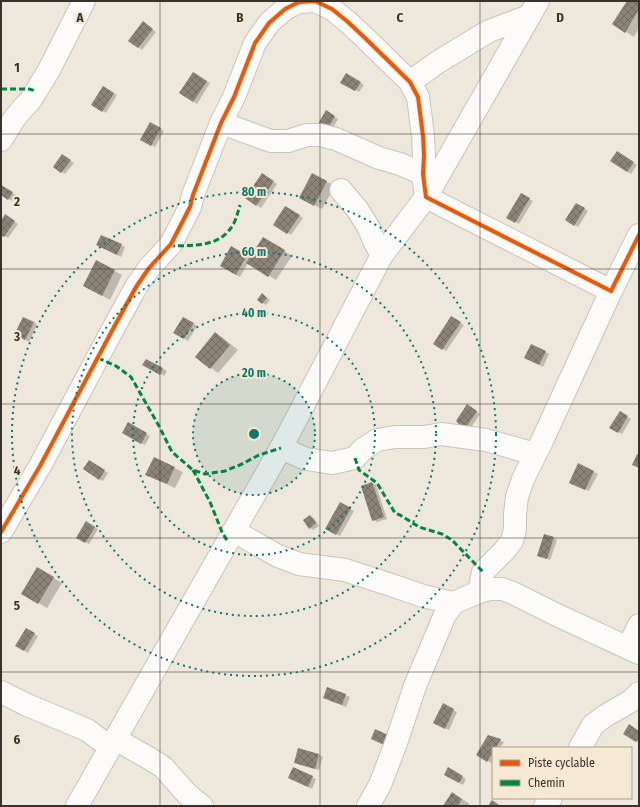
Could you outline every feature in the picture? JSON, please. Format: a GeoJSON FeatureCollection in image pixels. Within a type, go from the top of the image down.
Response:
{"type":"FeatureCollection","features":[{"type":"Feature","properties":{"kind":"street"},"geometry":{"type":"LineString","coordinates":[[1,140],[14,119],[30,101],[49,70],[84,1]]}},
{"type":"Feature","properties":{"kind":"street"},"geometry":{"type":"LineString","coordinates":[[1,532],[40,466],[136,288],[149,268],[170,246],[190,207],[193,195],[221,123],[234,97],[255,43],[269,23],[285,9],[299,2],[315,1],[332,9],[347,12],[370,42],[410,82],[418,97],[423,136],[423,165],[426,197]]}},
{"type":"Feature","properties":{"kind":"street"},"geometry":{"type":"LineString","coordinates":[[410,82],[438,62],[489,31],[533,8]]}},
{"type":"Feature","properties":{"kind":"street"},"geometry":{"type":"LineString","coordinates":[[77,806],[282,448],[382,255],[426,197],[533,8]]}},
{"type":"Feature","properties":{"kind":"street"},"geometry":{"type":"LineString","coordinates":[[221,123],[271,141],[288,141],[306,135],[320,135],[336,139],[379,158],[400,164],[412,157],[423,165]]}},
{"type":"Feature","properties":{"kind":"street"},"geometry":{"type":"LineString","coordinates":[[341,190],[357,209],[369,228],[382,255]]}},
{"type":"Feature","properties":{"kind":"street"},"geometry":{"type":"LineString","coordinates":[[426,197],[611,292]]}},
{"type":"Feature","properties":{"kind":"street"},"geometry":{"type":"LineString","coordinates":[[479,592],[483,572],[512,541],[516,529],[515,514],[523,479],[639,234]]}},
{"type":"Feature","properties":{"kind":"street"},"geometry":{"type":"LineString","coordinates":[[282,448],[306,458],[332,463],[355,458],[363,449],[377,440],[395,437],[424,437],[441,434],[486,440],[535,454]]}},
{"type":"Feature","properties":{"kind":"street"},"geometry":{"type":"LineString","coordinates":[[234,531],[278,556],[299,564],[345,570],[422,596],[453,603]]}},
{"type":"Feature","properties":{"kind":"street"},"geometry":{"type":"LineString","coordinates":[[368,806],[380,785],[396,743],[414,686],[444,617],[453,603],[490,589],[502,590],[513,593],[633,650],[639,625]]}},
{"type":"Feature","properties":{"kind":"street"},"geometry":{"type":"LineString","coordinates":[[1,692],[27,705],[147,757],[163,767],[187,794],[202,806]]}},
{"type":"Feature","properties":{"kind":"street"},"geometry":{"type":"LineString","coordinates":[[581,747],[593,725],[605,716],[631,701],[639,693]]}},
{"type":"Feature","properties":{"kind":"street"},"geometry":{"type":"LineString","coordinates":[[87,730],[127,718]]}},
{"type":"Feature","properties":{"kind":"building"},"geometry":{"type":"Polygon","coordinates":[[[627,1],[639,1],[639,9],[625,33],[612,24],[627,1]]]}},
{"type":"Feature","properties":{"kind":"building"},"geometry":{"type":"Polygon","coordinates":[[[143,21],[153,29],[138,48],[128,41],[143,21]]]}},
{"type":"Feature","properties":{"kind":"building"},"geometry":{"type":"Polygon","coordinates":[[[193,72],[207,81],[193,102],[179,93],[193,72]]]}},
{"type":"Feature","properties":{"kind":"building"},"geometry":{"type":"Polygon","coordinates":[[[346,73],[361,82],[355,91],[340,83],[346,73]]]}},
{"type":"Feature","properties":{"kind":"building"},"geometry":{"type":"Polygon","coordinates":[[[103,86],[114,93],[102,112],[91,105],[103,86]]]}},
{"type":"Feature","properties":{"kind":"building"},"geometry":{"type":"Polygon","coordinates":[[[326,110],[335,116],[327,129],[318,124],[326,110]]]}},
{"type":"Feature","properties":{"kind":"building"},"geometry":{"type":"Polygon","coordinates":[[[150,122],[161,128],[151,146],[140,140],[150,122]]]}},
{"type":"Feature","properties":{"kind":"building"},"geometry":{"type":"Polygon","coordinates":[[[617,151],[634,162],[627,172],[610,161],[617,151]]]}},
{"type":"Feature","properties":{"kind":"building"},"geometry":{"type":"Polygon","coordinates":[[[62,154],[71,160],[61,173],[53,167],[62,154]]]}},
{"type":"Feature","properties":{"kind":"building"},"geometry":{"type":"Polygon","coordinates":[[[262,173],[274,181],[256,206],[245,198],[262,173]]]}},
{"type":"Feature","properties":{"kind":"building"},"geometry":{"type":"Polygon","coordinates":[[[312,173],[327,181],[314,206],[299,198],[312,173]]]}},
{"type":"Feature","properties":{"kind":"building"},"geometry":{"type":"Polygon","coordinates":[[[1,185],[13,192],[8,200],[1,195],[1,185]]]}},
{"type":"Feature","properties":{"kind":"building"},"geometry":{"type":"Polygon","coordinates":[[[521,193],[530,198],[515,223],[506,218],[521,193]]]}},
{"type":"Feature","properties":{"kind":"building"},"geometry":{"type":"Polygon","coordinates":[[[576,203],[585,208],[574,226],[565,220],[576,203]]]}},
{"type":"Feature","properties":{"kind":"building"},"geometry":{"type":"Polygon","coordinates":[[[285,206],[300,215],[287,234],[273,225],[285,206]]]}},
{"type":"Feature","properties":{"kind":"building"},"geometry":{"type":"Polygon","coordinates":[[[5,214],[15,221],[4,237],[1,235],[1,221],[5,214]]]}},
{"type":"Feature","properties":{"kind":"building"},"geometry":{"type":"Polygon","coordinates":[[[101,235],[122,244],[117,255],[96,245],[101,235]]]}},
{"type":"Feature","properties":{"kind":"building"},"geometry":{"type":"Polygon","coordinates":[[[263,237],[285,250],[268,277],[246,263],[263,237]]]}},
{"type":"Feature","properties":{"kind":"building"},"geometry":{"type":"Polygon","coordinates":[[[231,246],[247,255],[236,275],[220,266],[231,246]]]}},
{"type":"Feature","properties":{"kind":"building"},"geometry":{"type":"Polygon","coordinates":[[[96,260],[115,270],[102,296],[83,286],[96,260]]]}},
{"type":"Feature","properties":{"kind":"building"},"geometry":{"type":"Polygon","coordinates":[[[262,293],[267,298],[262,304],[257,300],[262,293]]]}},
{"type":"Feature","properties":{"kind":"building"},"geometry":{"type":"Polygon","coordinates":[[[451,316],[461,322],[442,350],[433,344],[451,316]]]}},
{"type":"Feature","properties":{"kind":"building"},"geometry":{"type":"Polygon","coordinates":[[[23,317],[34,322],[25,340],[14,335],[23,317]]]}},
{"type":"Feature","properties":{"kind":"building"},"geometry":{"type":"Polygon","coordinates":[[[183,317],[194,323],[184,339],[173,333],[183,317]]]}},
{"type":"Feature","properties":{"kind":"building"},"geometry":{"type":"Polygon","coordinates":[[[215,332],[230,345],[210,369],[195,357],[215,332]]]}},
{"type":"Feature","properties":{"kind":"building"},"geometry":{"type":"Polygon","coordinates":[[[531,344],[546,351],[539,365],[524,358],[531,344]]]}},
{"type":"Feature","properties":{"kind":"building"},"geometry":{"type":"Polygon","coordinates":[[[146,359],[163,368],[160,375],[142,365],[146,359]]]}},
{"type":"Feature","properties":{"kind":"building"},"geometry":{"type":"Polygon","coordinates":[[[467,404],[477,411],[464,430],[456,421],[467,404]]]}},
{"type":"Feature","properties":{"kind":"building"},"geometry":{"type":"Polygon","coordinates":[[[620,411],[628,416],[618,433],[609,428],[620,411]]]}},
{"type":"Feature","properties":{"kind":"building"},"geometry":{"type":"Polygon","coordinates":[[[128,422],[147,433],[141,444],[122,433],[128,422]]]}},
{"type":"Feature","properties":{"kind":"building"},"geometry":{"type":"Polygon","coordinates":[[[637,454],[639,455],[639,468],[632,465],[637,454]]]}},
{"type":"Feature","properties":{"kind":"building"},"geometry":{"type":"Polygon","coordinates":[[[154,457],[175,467],[167,484],[145,475],[154,457]]]}},
{"type":"Feature","properties":{"kind":"building"},"geometry":{"type":"Polygon","coordinates":[[[89,460],[105,470],[99,480],[83,469],[89,460]]]}},
{"type":"Feature","properties":{"kind":"building"},"geometry":{"type":"Polygon","coordinates":[[[578,463],[594,471],[585,490],[569,483],[578,463]]]}},
{"type":"Feature","properties":{"kind":"building"},"geometry":{"type":"Polygon","coordinates":[[[372,482],[384,517],[372,521],[361,486],[372,482]]]}},
{"type":"Feature","properties":{"kind":"building"},"geometry":{"type":"Polygon","coordinates":[[[340,502],[351,508],[336,535],[325,529],[340,502]]]}},
{"type":"Feature","properties":{"kind":"building"},"geometry":{"type":"Polygon","coordinates":[[[310,515],[316,523],[309,529],[303,520],[310,515]]]}},
{"type":"Feature","properties":{"kind":"building"},"geometry":{"type":"Polygon","coordinates":[[[86,521],[95,527],[85,543],[76,538],[86,521]]]}},
{"type":"Feature","properties":{"kind":"building"},"geometry":{"type":"Polygon","coordinates":[[[544,534],[554,537],[547,559],[537,556],[544,534]]]}},
{"type":"Feature","properties":{"kind":"building"},"geometry":{"type":"Polygon","coordinates":[[[37,567],[54,577],[38,604],[21,594],[37,567]]]}},
{"type":"Feature","properties":{"kind":"building"},"geometry":{"type":"Polygon","coordinates":[[[26,628],[35,633],[24,651],[15,646],[26,628]]]}},
{"type":"Feature","properties":{"kind":"building"},"geometry":{"type":"Polygon","coordinates":[[[327,687],[346,694],[342,705],[323,698],[327,687]]]}},
{"type":"Feature","properties":{"kind":"building"},"geometry":{"type":"Polygon","coordinates":[[[443,703],[454,709],[445,729],[433,723],[443,703]]]}},
{"type":"Feature","properties":{"kind":"building"},"geometry":{"type":"Polygon","coordinates":[[[629,724],[639,731],[639,737],[636,742],[623,734],[629,724]]]}},
{"type":"Feature","properties":{"kind":"building"},"geometry":{"type":"Polygon","coordinates":[[[375,729],[388,735],[384,745],[371,739],[375,729]]]}},
{"type":"Feature","properties":{"kind":"building"},"geometry":{"type":"Polygon","coordinates":[[[488,735],[501,739],[497,747],[492,747],[492,754],[487,762],[476,755],[488,735]]]}},
{"type":"Feature","properties":{"kind":"building"},"geometry":{"type":"Polygon","coordinates":[[[298,748],[319,754],[315,769],[294,763],[298,748]]]}},
{"type":"Feature","properties":{"kind":"building"},"geometry":{"type":"Polygon","coordinates":[[[293,767],[313,776],[308,787],[288,778],[293,767]]]}},
{"type":"Feature","properties":{"kind":"building"},"geometry":{"type":"Polygon","coordinates":[[[448,767],[463,776],[459,783],[444,775],[448,767]]]}},
{"type":"Feature","properties":{"kind":"building"},"geometry":{"type":"Polygon","coordinates":[[[452,792],[462,799],[458,806],[443,806],[452,792]]]}},
{"type":"Feature","properties":{"kind":"building"},"geometry":{"type":"Polygon","coordinates":[[[492,800],[499,805],[488,806],[492,800]]]}},
{"type":"Feature","properties":{"kind":"marked path"},"geometry":{"type":"LineString","coordinates":[[1,89],[29,89],[36,91]]}},
{"type":"Feature","properties":{"kind":"marked path"},"geometry":{"type":"LineString","coordinates":[[169,246],[206,244],[222,237],[234,223],[240,205]]}},
{"type":"Feature","properties":{"kind":"marked path"},"geometry":{"type":"LineString","coordinates":[[98,358],[116,366],[131,377],[172,452],[193,470],[205,474],[225,471],[259,455],[281,448]]}},
{"type":"Feature","properties":{"kind":"marked path"},"geometry":{"type":"LineString","coordinates":[[355,458],[359,470],[377,483],[395,513],[419,527],[442,534],[452,540],[483,572]]}},
{"type":"Feature","properties":{"kind":"marked path"},"geometry":{"type":"LineString","coordinates":[[193,470],[210,502],[222,532],[228,542]]}},
{"type":"Feature","properties":{"kind":"cycle path"},"geometry":{"type":"LineString","coordinates":[[1,532],[40,466],[136,287],[149,268],[171,244],[190,207],[193,195],[221,123],[234,97],[255,43],[269,23],[285,9],[299,2],[315,1],[332,9],[348,22],[410,82],[418,97],[423,136],[423,174],[426,197],[611,291],[639,235]]}}]}
